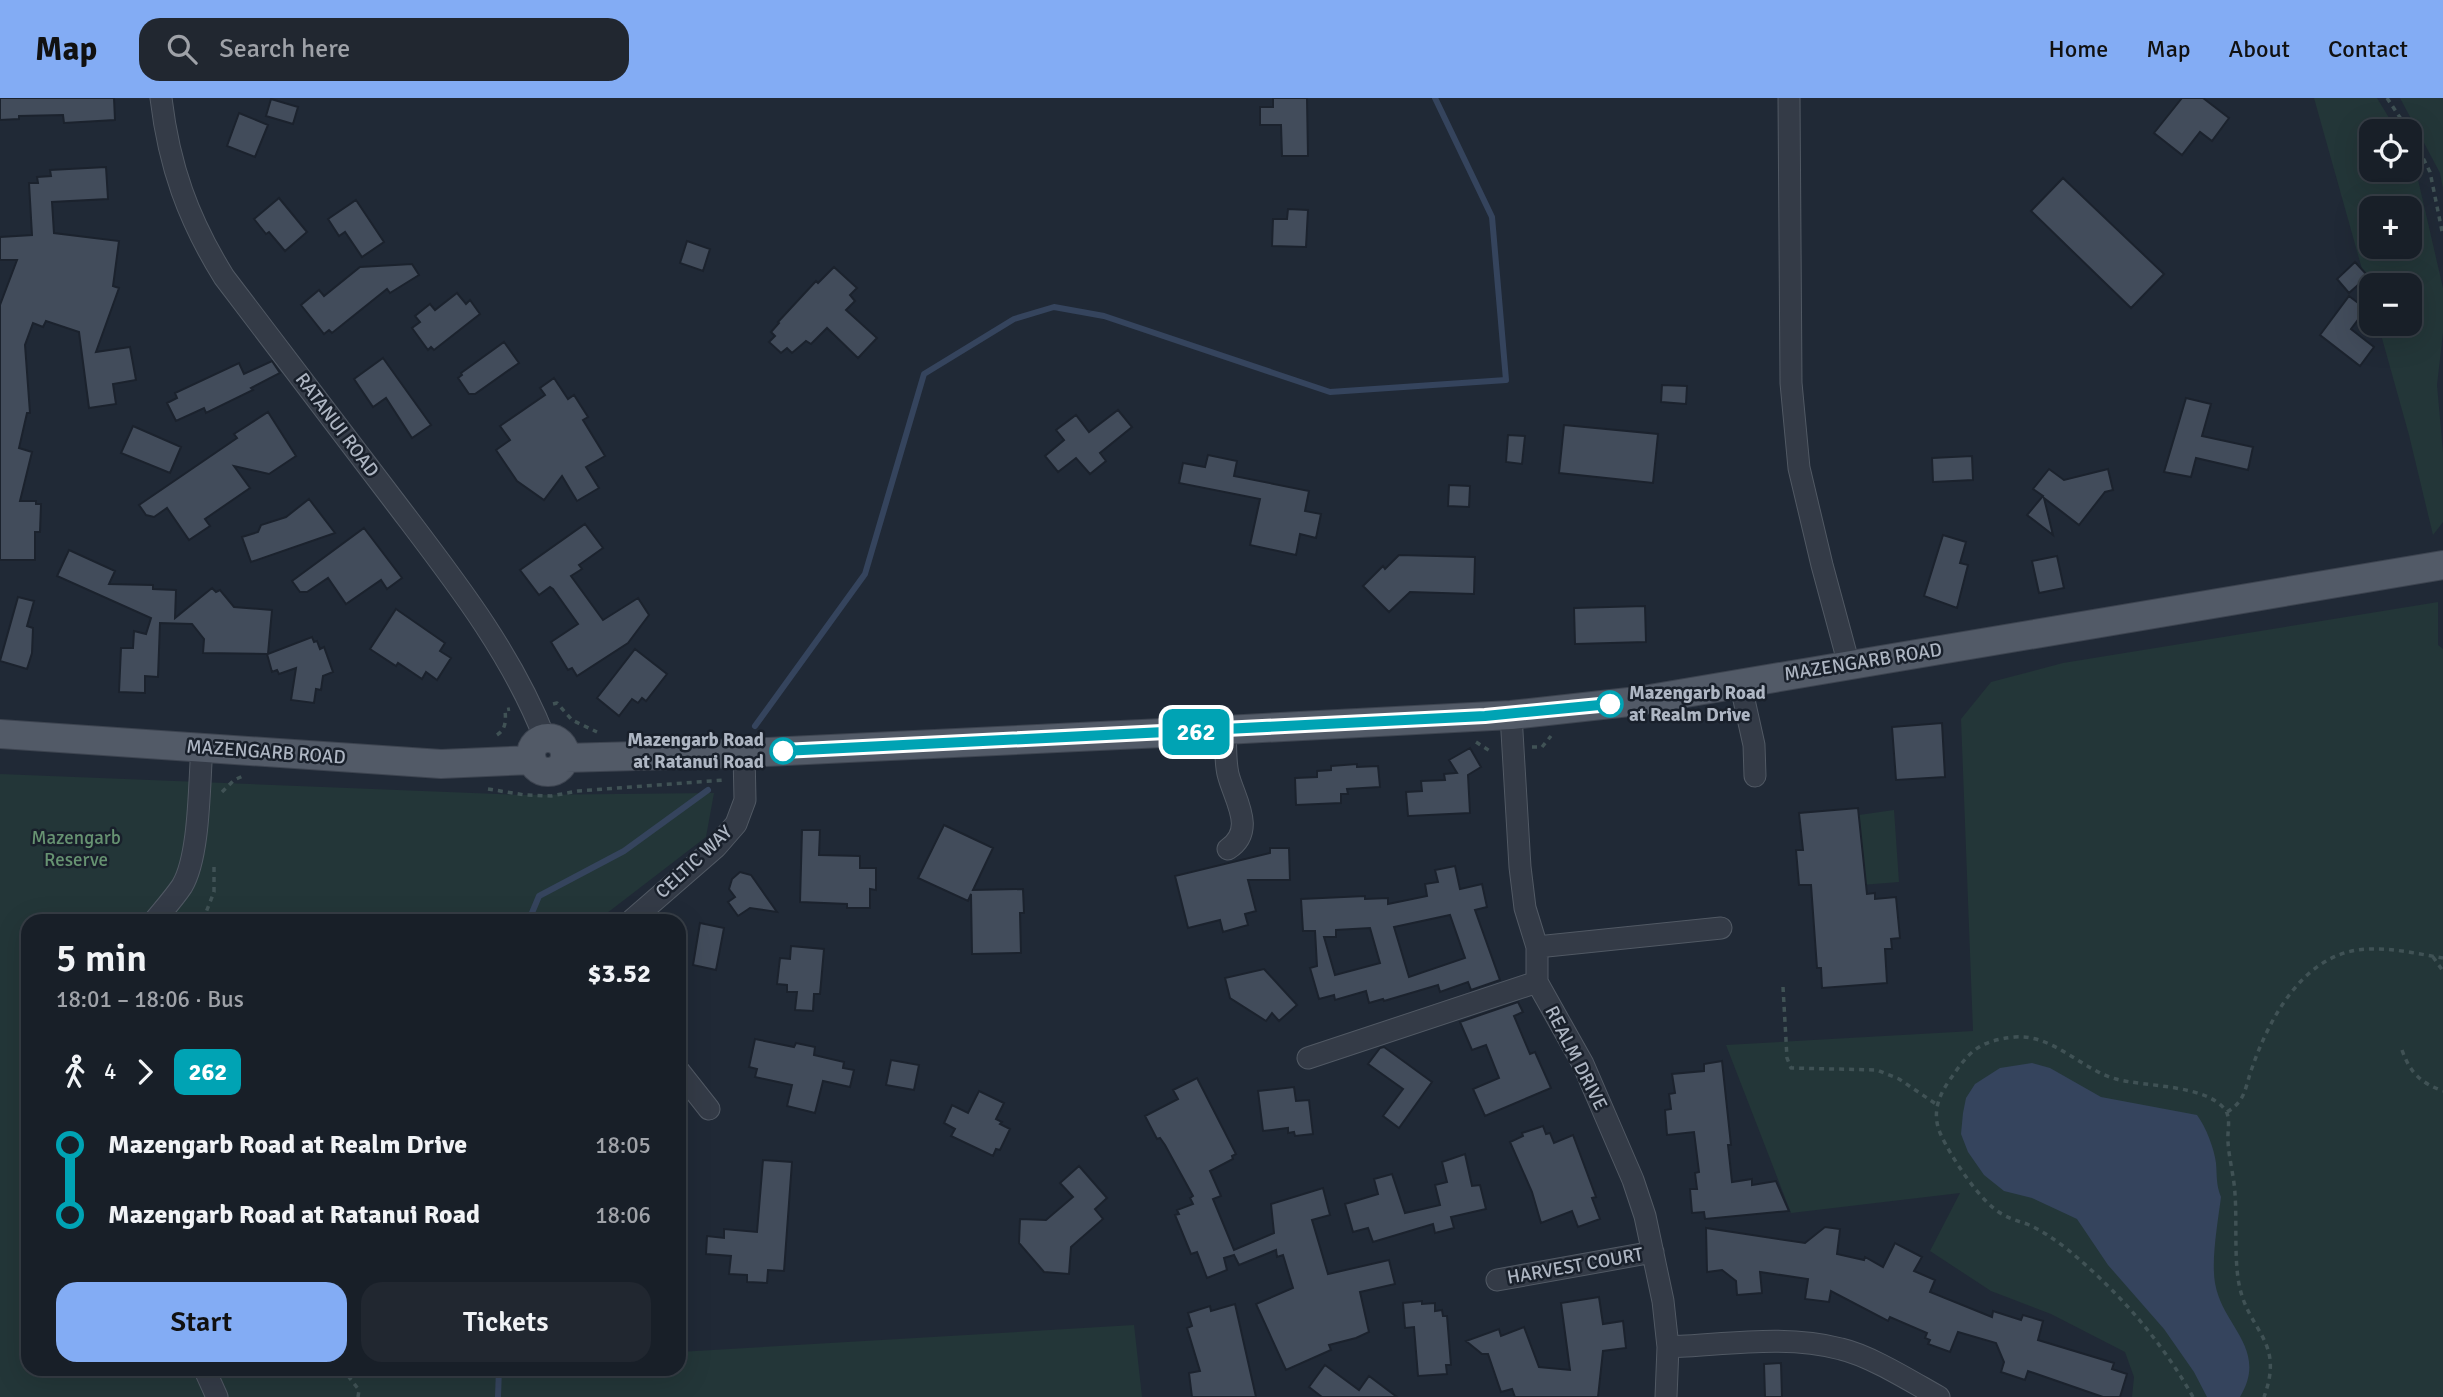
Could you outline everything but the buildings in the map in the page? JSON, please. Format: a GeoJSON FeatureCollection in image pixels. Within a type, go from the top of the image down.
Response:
{"type":"FeatureCollection","features":[{"type":"Feature","properties":{"kind":"main road","name":"MAZENGARB ROAD"},"geometry":{"type":"LineString","coordinates":[[0,734],[442,764],[548,752],[744,753],[1511,715],[1638,701],[2443,565]]}},
{"type":"Feature","properties":{"kind":"street","name":"RATANUI ROAD"},"geometry":{"type":"LineString","coordinates":[[161,98],[166,141],[185,201],[206,248],[224,277],[498,643],[533,706],[548,752]]}},
{"type":"Feature","properties":{"kind":"street"},"geometry":{"type":"LineString","coordinates":[[1789,98],[1791,383],[1799,468],[1849,665]]}},
{"type":"Feature","properties":{"kind":"street"},"geometry":{"type":"LineString","coordinates":[[1740,682],[1754,745],[1755,776]]}},
{"type":"Feature","properties":{"kind":"street","name":"REALM DRIVE"},"geometry":{"type":"LineString","coordinates":[[1511,715],[1520,867],[1525,908],[1537,947],[1537,982],[1583,1064],[1645,1216],[1663,1301],[1668,1347],[1666,1397]]}},
{"type":"Feature","properties":{"kind":"street"},"geometry":{"type":"LineString","coordinates":[[1225,730],[1228,774],[1243,815],[1240,836],[1228,849]]}},
{"type":"Feature","properties":{"kind":"street"},"geometry":{"type":"LineString","coordinates":[[160,914],[183,885],[189,865],[195,831],[202,747]]}},
{"type":"Feature","properties":{"kind":"street","name":"CELTIC WAY"},"geometry":{"type":"LineString","coordinates":[[639,914],[716,847],[736,824],[745,800],[744,753]]}},
{"type":"Feature","properties":{"kind":"street"},"geometry":{"type":"LineString","coordinates":[[1537,947],[1721,928]]}},
{"type":"Feature","properties":{"kind":"street"},"geometry":{"type":"LineString","coordinates":[[1308,1058],[1537,982]]}},
{"type":"Feature","properties":{"kind":"street"},"geometry":{"type":"LineString","coordinates":[[686,1080],[709,1109]]}},
{"type":"Feature","properties":{"kind":"street","name":"HARVEST COURT"},"geometry":{"type":"LineString","coordinates":[[1496,1280],[1653,1252]]}},
{"type":"Feature","properties":{"kind":"street"},"geometry":{"type":"LineString","coordinates":[[1668,1347],[1791,1340],[1844,1349],[1939,1397]]}},
{"type":"Feature","properties":{"kind":"street"},"geometry":{"type":"LineString","coordinates":[[208,1376],[218,1397]]}},
{"type":"Feature","properties":{"kind":"path"},"geometry":{"type":"LineString","coordinates":[[2387,98],[2401,119]]}},
{"type":"Feature","properties":{"kind":"path"},"geometry":{"type":"LineString","coordinates":[[2422,157],[2430,172],[2443,236]]}},
{"type":"Feature","properties":{"kind":"path"},"geometry":{"type":"LineString","coordinates":[[553,704],[557,703],[572,720],[597,731],[597,734]]}},
{"type":"Feature","properties":{"kind":"path"},"geometry":{"type":"LineString","coordinates":[[494,737],[502,732],[505,726],[505,710]]}},
{"type":"Feature","properties":{"kind":"path"},"geometry":{"type":"LineString","coordinates":[[206,914],[215,892]]}},
{"type":"Feature","properties":{"kind":"path"},"geometry":{"type":"LineString","coordinates":[[2227,1113],[2243,1099],[2262,1043],[2287,998],[2303,979],[2325,961],[2367,948],[2443,958]]}},
{"type":"Feature","properties":{"kind":"path"},"geometry":{"type":"LineString","coordinates":[[2433,957],[2443,971]]}},
{"type":"Feature","properties":{"kind":"path"},"geometry":{"type":"LineString","coordinates":[[1783,987],[1787,1058],[1791,1068],[1877,1070],[1899,1079],[1936,1104]]}},
{"type":"Feature","properties":{"kind":"path"},"geometry":{"type":"LineString","coordinates":[[2193,1397],[2151,1334],[2098,1276],[2044,1233],[2000,1213],[1973,1185],[1941,1135],[1936,1104],[1946,1085],[1976,1047],[1992,1041],[2018,1037],[2036,1040],[2053,1046],[2114,1079],[2189,1091],[2224,1108],[2229,1116],[2228,1143],[2235,1194],[2239,1283],[2245,1303],[2270,1354],[2272,1372],[2264,1397]]}},
{"type":"Feature","properties":{"kind":"path"},"geometry":{"type":"LineString","coordinates":[[2403,1050],[2414,1074],[2425,1084],[2443,1091]]}},
{"type":"Feature","properties":{"kind":"path"},"geometry":{"type":"LineString","coordinates":[[348,1376],[359,1390],[358,1397]]}},
{"type":"Feature","properties":{"kind":"green space"},"geometry":{"type":"Polygon","coordinates":[[[2314,98],[2377,98],[2390,119],[2359,119],[2359,182],[2419,182],[2422,196],[2359,196],[2359,258],[2314,98]]]}},
{"type":"Feature","properties":{"kind":"green space"},"geometry":{"type":"Polygon","coordinates":[[[2400,98],[2443,98],[2443,189],[2440,173],[2422,139],[2422,119],[2411,119],[2400,98]]]}},
{"type":"Feature","properties":{"kind":"green space"},"geometry":{"type":"Polygon","coordinates":[[[2422,197],[2443,288],[2443,333],[2437,385],[2443,452],[2443,522],[2433,535],[2381,336],[2422,336],[2422,273],[2363,273],[2359,259],[2422,259],[2422,197]]]}},
{"type":"Feature","properties":{"kind":"green space"},"geometry":{"type":"Polygon","coordinates":[[[2438,602],[2438,645],[2443,649],[2443,1397],[2132,1397],[2134,1377],[2125,1352],[2051,1314],[1991,1291],[1930,1251],[1960,1193],[1791,1213],[1726,1045],[1973,1031],[1961,719],[1991,682],[2063,663],[2438,602]]]}},
{"type":"Feature","properties":{"kind":"green space","name":"Mazengarb Reserve"},"geometry":{"type":"Polygon","coordinates":[[[0,774],[522,795],[714,793],[706,837],[606,914],[21,914],[21,1376],[686,1376],[686,1352],[1134,1325],[1142,1397],[0,1397],[0,774]]]}},
{"type":"Feature","properties":{"kind":"green space"},"geometry":{"type":"Polygon","coordinates":[[[1894,810],[1899,882],[1861,885],[1865,872],[1859,815],[1894,810]]]}},
{"type":"Feature","properties":{"kind":"water"},"geometry":{"type":"Polygon","coordinates":[[[2032,1063],[2050,1068],[2101,1097],[2197,1115],[2213,1151],[2221,1197],[2214,1252],[2215,1283],[2219,1298],[2247,1351],[2248,1380],[2240,1397],[2207,1397],[2194,1372],[2164,1329],[2108,1265],[2077,1219],[2032,1198],[2004,1191],[1984,1175],[1968,1152],[1961,1134],[1963,1113],[1966,1098],[1975,1084],[2000,1068],[2032,1063]]]}},
{"type":"Feature","properties":{"kind":"waterway"},"geometry":{"type":"LineString","coordinates":[[755,726],[865,574],[924,374],[1014,319],[1054,307],[1104,316],[1330,392],[1506,380],[1492,217],[1435,98]]}},
{"type":"Feature","properties":{"kind":"waterway"},"geometry":{"type":"LineString","coordinates":[[532,914],[539,896],[624,851],[708,790]]}},
{"type":"Feature","properties":{"kind":"waterway"},"geometry":{"type":"LineString","coordinates":[[498,1397],[499,1376]]}},
{"type":"Feature","properties":{"kind":"bus line","name":"262"},"geometry":{"type":"LineString","coordinates":[[783,751],[1511,715],[1610,704]]}},
{"type":"Feature","properties":{"kind":"place","name":"Mazengarb Road at Realm Drive"},"geometry":{"type":"Point","coordinates":[1610,704]}},
{"type":"Feature","properties":{"kind":"place","name":"Mazengarb Road at Ratanui Road"},"geometry":{"type":"Point","coordinates":[783,751]}}]}
